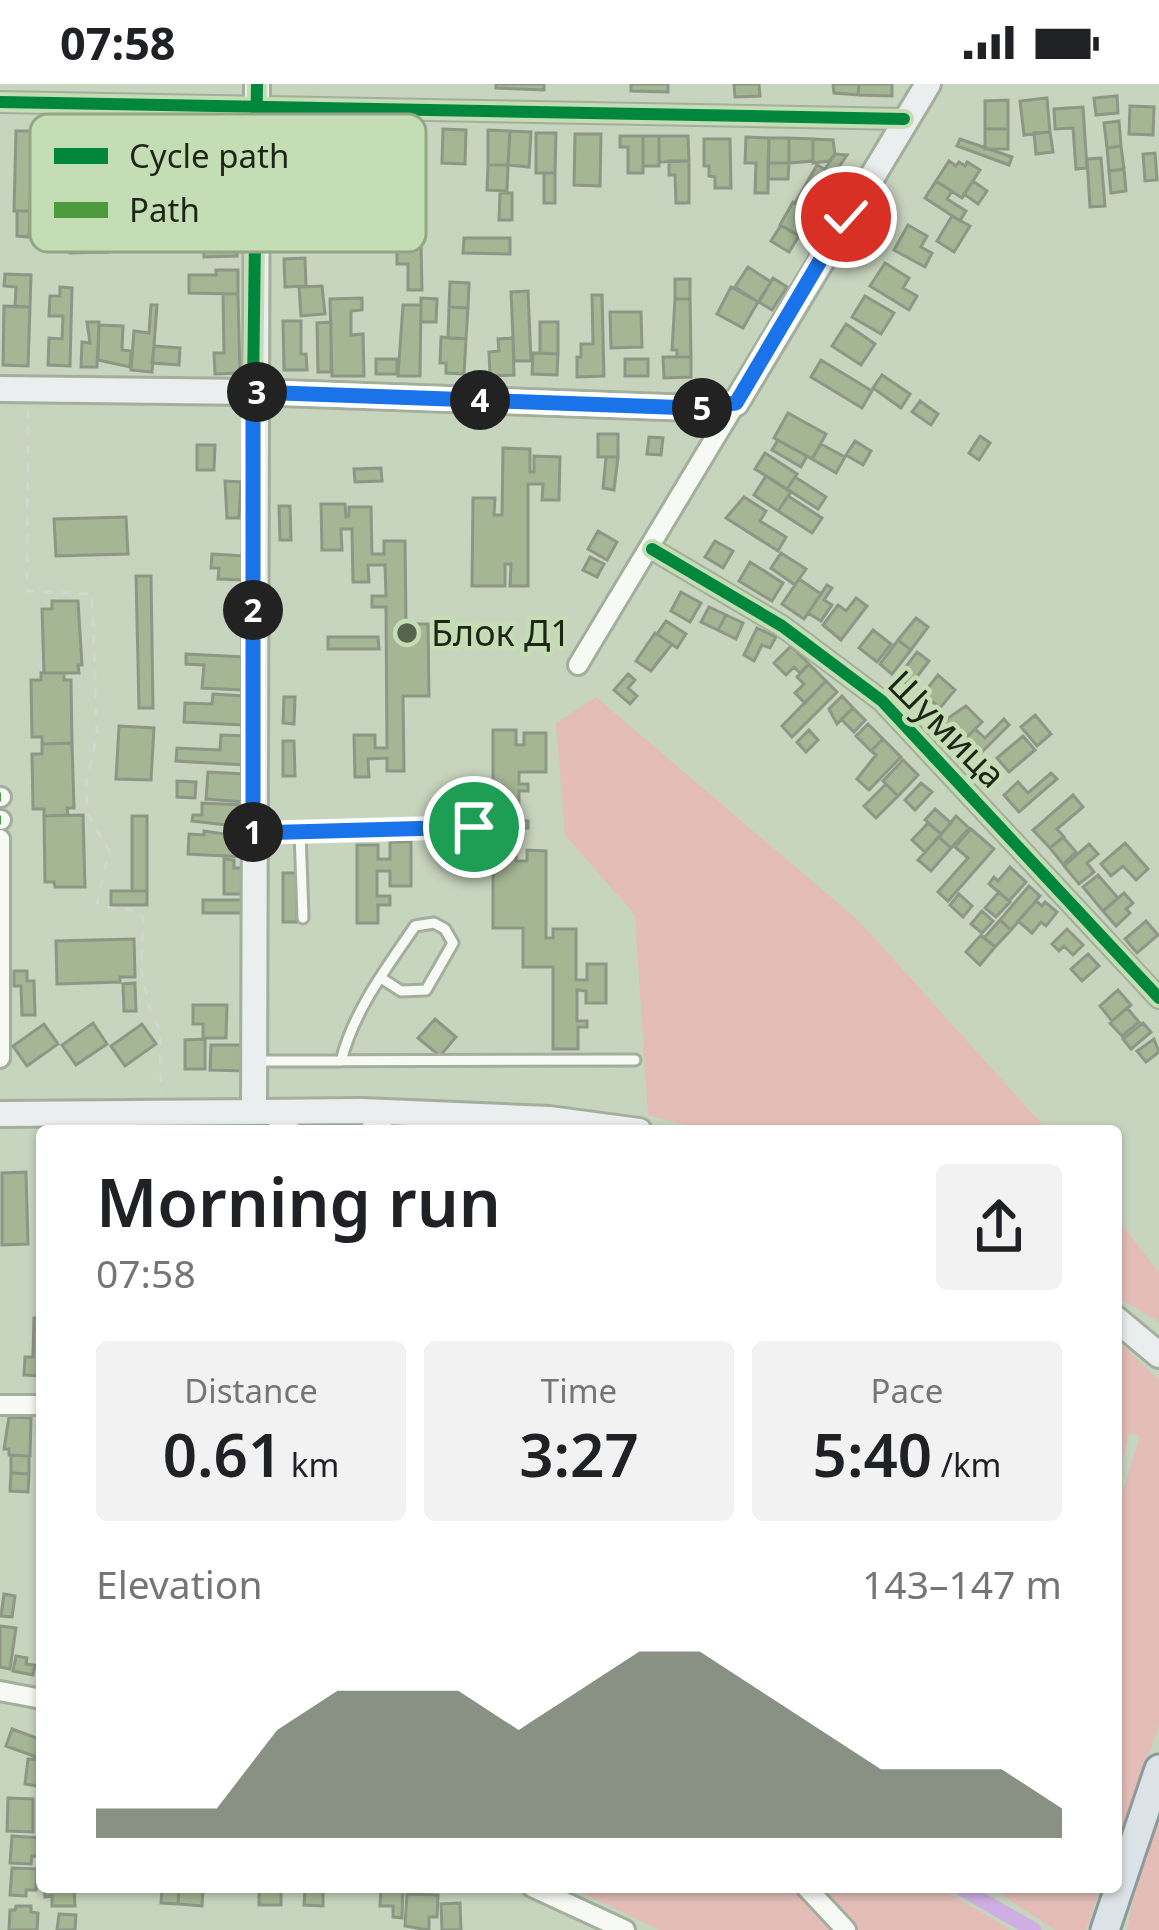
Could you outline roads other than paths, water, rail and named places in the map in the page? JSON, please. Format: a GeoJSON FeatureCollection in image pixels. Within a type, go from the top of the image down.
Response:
{"type":"FeatureCollection","features":[{"type":"Feature","properties":{"kind":"main road"},"geometry":{"type":"LineString","coordinates":[[0,388],[693,408],[736,403],[928,84]]}},
{"type":"Feature","properties":{"kind":"main road"},"geometry":{"type":"LineString","coordinates":[[255,252],[254,1061],[260,1111]]}},
{"type":"Feature","properties":{"kind":"main road"},"geometry":{"type":"LineString","coordinates":[[0,1114],[392,1112],[594,1125]]}},
{"type":"Feature","properties":{"kind":"main road"},"geometry":{"type":"LineString","coordinates":[[1122,1324],[1159,1355]]}},
{"type":"Feature","properties":{"kind":"main road"},"geometry":{"type":"LineString","coordinates":[[1122,1879],[1159,1769]]}},
{"type":"Feature","properties":{"kind":"main road"},"geometry":{"type":"LineString","coordinates":[[1105,1930],[1117,1893]]}},
{"type":"Feature","properties":{"kind":"street"},"geometry":{"type":"LineString","coordinates":[[0,102],[257,95],[904,119]]}},
{"type":"Feature","properties":{"kind":"street"},"geometry":{"type":"LineString","coordinates":[[578,665],[736,403]]}},
{"type":"Feature","properties":{"kind":"street","name":"Шумица"},"geometry":{"type":"LineString","coordinates":[[652,549],[782,626],[882,701],[1159,998]]}},
{"type":"Feature","properties":{"kind":"street"},"geometry":{"type":"LineString","coordinates":[[0,839],[0,1058]]}},
{"type":"Feature","properties":{"kind":"street"},"geometry":{"type":"LineString","coordinates":[[260,1111],[282,1125]]}},
{"type":"Feature","properties":{"kind":"street"},"geometry":{"type":"LineString","coordinates":[[376,1125],[392,1112]]}},
{"type":"Feature","properties":{"kind":"street"},"geometry":{"type":"LineString","coordinates":[[0,1405],[36,1405]]}},
{"type":"Feature","properties":{"kind":"street"},"geometry":{"type":"LineString","coordinates":[[0,1691],[36,1698]]}},
{"type":"Feature","properties":{"kind":"street"},"geometry":{"type":"LineString","coordinates":[[545,1893],[626,1930]]}},
{"type":"Feature","properties":{"kind":"street"},"geometry":{"type":"LineString","coordinates":[[812,1893],[846,1930]]}},
{"type":"Feature","properties":{"kind":"lane"},"geometry":{"type":"LineString","coordinates":[[253,833],[474,827]]}},
{"type":"Feature","properties":{"kind":"lane"},"geometry":{"type":"LineString","coordinates":[[300,832],[303,919]]}},
{"type":"Feature","properties":{"kind":"lane"},"geometry":{"type":"LineString","coordinates":[[341,1061],[357,1016],[380,978],[415,926],[434,923],[448,933],[453,943],[426,990],[401,991],[380,978]]}},
{"type":"Feature","properties":{"kind":"lane"},"geometry":{"type":"LineString","coordinates":[[254,1061],[635,1060]]}},
{"type":"Feature","properties":{"kind":"waterway"},"geometry":{"type":"LineString","coordinates":[[969,1893],[1034,1930]]}},
{"type":"Feature","properties":{"kind":"place","name":"Блок Д1"},"geometry":{"type":"Point","coordinates":[407,633]}}]}
